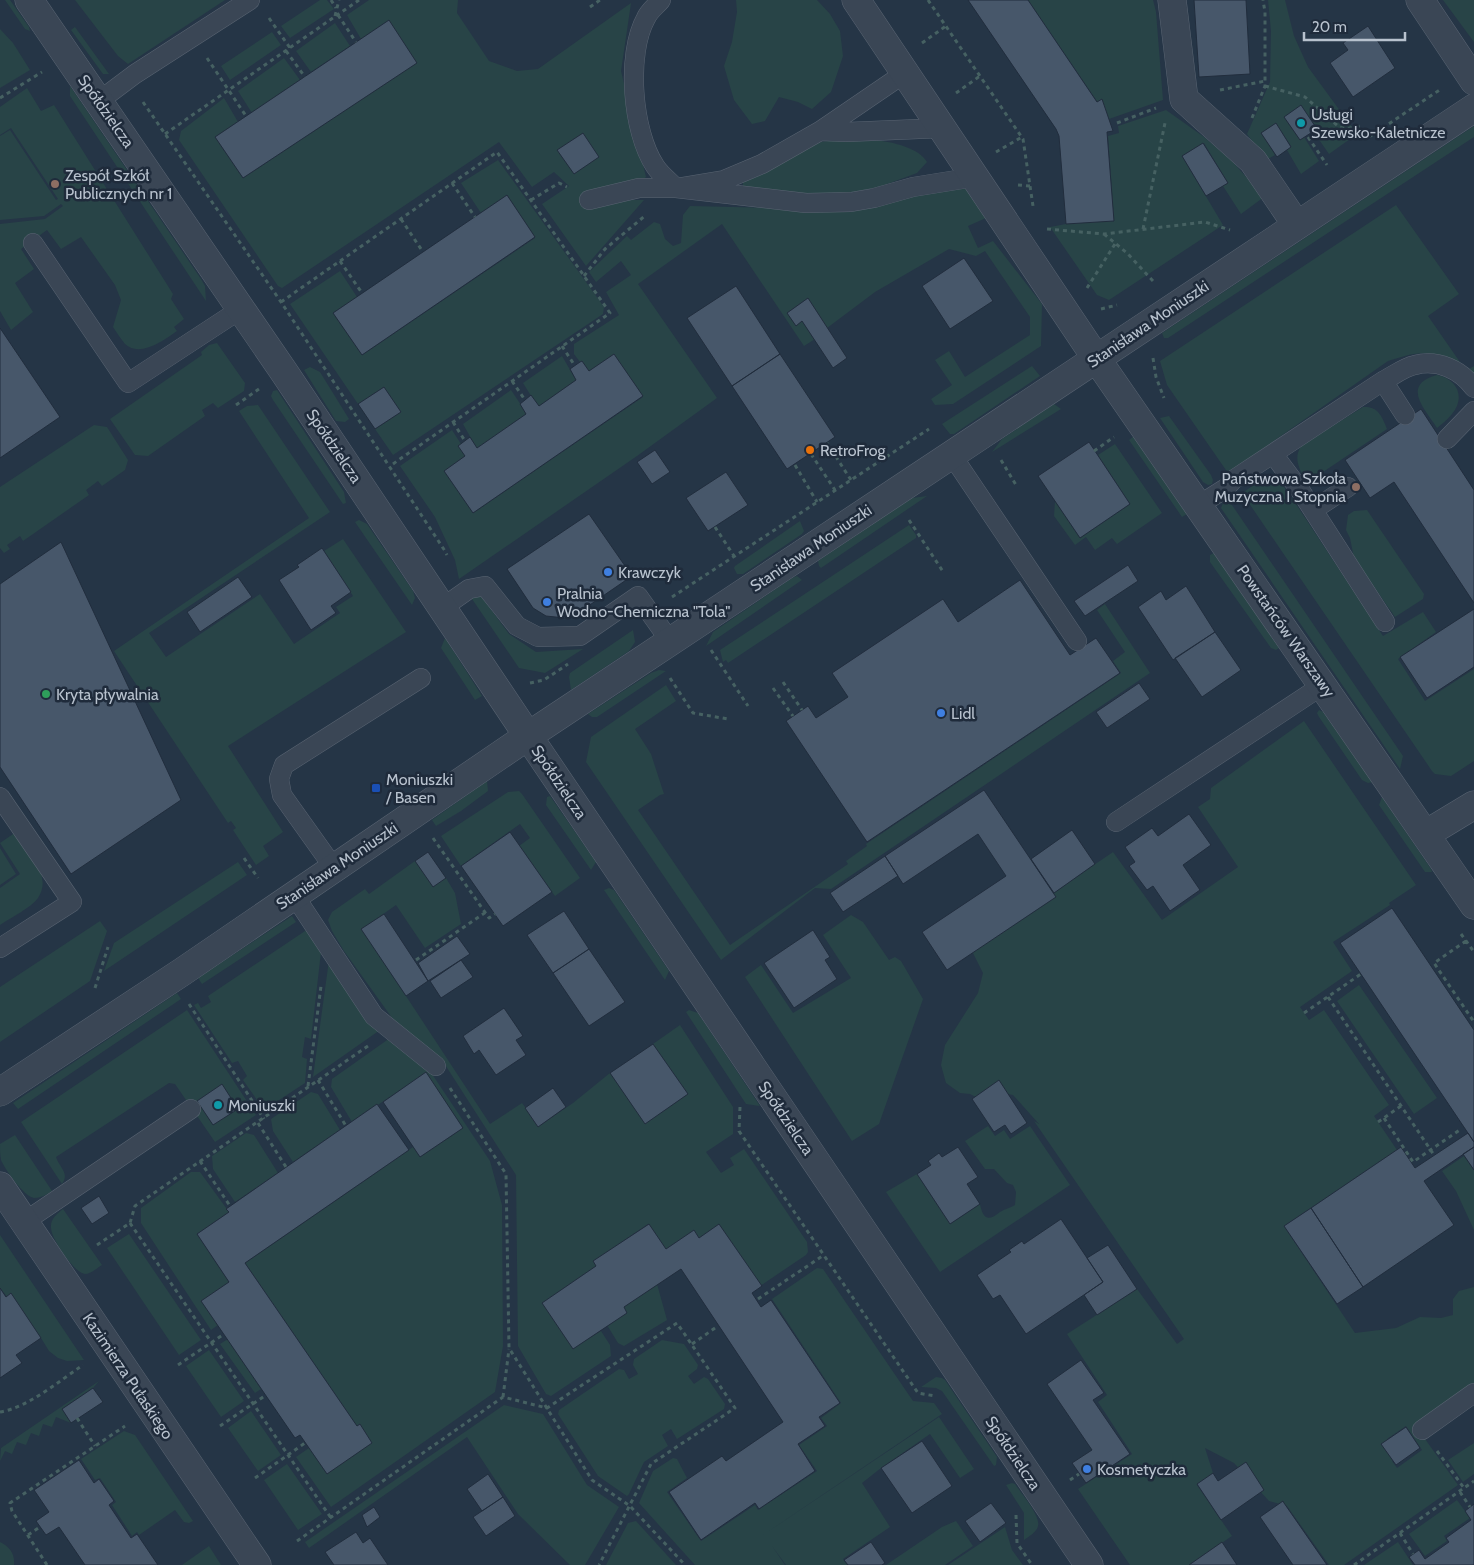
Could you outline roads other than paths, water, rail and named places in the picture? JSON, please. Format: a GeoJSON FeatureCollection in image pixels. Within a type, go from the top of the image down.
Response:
{"type":"FeatureCollection","features":[{"type":"Feature","properties":{"kind":"street","name":"Spółdzielcza"},"geometry":{"type":"LineString","coordinates":[[29,0],[240,309],[1088,1565]]}},
{"type":"Feature","properties":{"kind":"street","name":"Powstańców Warszawy"},"geometry":{"type":"LineString","coordinates":[[856,0],[1096,358],[1474,905]]}},
{"type":"Feature","properties":{"kind":"street"},"geometry":{"type":"LineString","coordinates":[[1172,0],[1184,99],[1253,161],[1296,224]]}},
{"type":"Feature","properties":{"kind":"street"},"geometry":{"type":"LineString","coordinates":[[1420,0],[1474,81]]}},
{"type":"Feature","properties":{"kind":"street","name":"Stanisława Moniuszki"},"geometry":{"type":"LineString","coordinates":[[0,1092],[182,972],[670,641],[1296,224],[1474,108]]}},
{"type":"Feature","properties":{"kind":"street"},"geometry":{"type":"LineString","coordinates":[[1426,834],[1474,805]]}},
{"type":"Feature","properties":{"kind":"street","name":"Kazimierza Pułaskiego"},"geometry":{"type":"LineString","coordinates":[[0,1186],[257,1565]]}},
{"type":"Feature","properties":{"kind":"lane"},"geometry":{"type":"LineString","coordinates":[[99,101],[127,79],[250,0]]}},
{"type":"Feature","properties":{"kind":"lane"},"geometry":{"type":"LineString","coordinates":[[661,0],[646,17],[637,43],[632,76],[643,140],[655,166],[676,188]]}},
{"type":"Feature","properties":{"kind":"lane"},"geometry":{"type":"LineString","coordinates":[[676,188],[724,180],[762,164],[820,131],[905,73]]}},
{"type":"Feature","properties":{"kind":"lane"},"geometry":{"type":"LineString","coordinates":[[820,131],[847,132],[943,128]]}},
{"type":"Feature","properties":{"kind":"lane"},"geometry":{"type":"LineString","coordinates":[[589,200],[639,188],[676,188],[806,203],[851,202],[874,198],[913,187],[975,177]]}},
{"type":"Feature","properties":{"kind":"lane"},"geometry":{"type":"LineString","coordinates":[[33,243],[128,383],[240,309]]}},
{"type":"Feature","properties":{"kind":"lane"},"geometry":{"type":"LineString","coordinates":[[1199,505],[1226,488],[1233,480],[1383,381],[1415,365],[1440,364],[1458,372],[1474,388]]}},
{"type":"Feature","properties":{"kind":"lane"},"geometry":{"type":"LineString","coordinates":[[1383,381],[1405,415]]}},
{"type":"Feature","properties":{"kind":"lane"},"geometry":{"type":"LineString","coordinates":[[1447,439],[1474,411]]}},
{"type":"Feature","properties":{"kind":"lane"},"geometry":{"type":"LineString","coordinates":[[951,454],[1077,641]]}},
{"type":"Feature","properties":{"kind":"lane"},"geometry":{"type":"LineString","coordinates":[[1273,454],[1313,510],[1385,622]]}},
{"type":"Feature","properties":{"kind":"lane"},"geometry":{"type":"LineString","coordinates":[[1313,510],[1348,487]]}},
{"type":"Feature","properties":{"kind":"lane"},"geometry":{"type":"LineString","coordinates":[[442,608],[469,589],[485,586],[517,626],[538,637],[580,636],[638,596],[670,641]]}},
{"type":"Feature","properties":{"kind":"lane"},"geometry":{"type":"LineString","coordinates":[[334,868],[282,795],[279,779],[284,765],[421,678]]}},
{"type":"Feature","properties":{"kind":"lane"},"geometry":{"type":"LineString","coordinates":[[1116,822],[1323,685]]}},
{"type":"Feature","properties":{"kind":"lane"},"geometry":{"type":"LineString","coordinates":[[0,797],[72,902],[0,948]]}},
{"type":"Feature","properties":{"kind":"lane"},"geometry":{"type":"LineString","coordinates":[[294,895],[374,1016],[436,1066]]}},
{"type":"Feature","properties":{"kind":"lane"},"geometry":{"type":"LineString","coordinates":[[24,1222],[192,1108]]}},
{"type":"Feature","properties":{"kind":"lane"},"geometry":{"type":"LineString","coordinates":[[1422,1430],[1474,1393]]}},
{"type":"Feature","properties":{"kind":"place","name":"Usługi Szewsko-Kaletnicze"},"geometry":{"type":"Point","coordinates":[1301,123]}},
{"type":"Feature","properties":{"kind":"place","name":"Zespół Szkół Publicznych nr 1"},"geometry":{"type":"Point","coordinates":[55,184]}},
{"type":"Feature","properties":{"kind":"place","name":"RetroFrog"},"geometry":{"type":"Point","coordinates":[810,450]}},
{"type":"Feature","properties":{"kind":"place","name":"Państwowa Szkoła Muzyczna I Stopnia"},"geometry":{"type":"Point","coordinates":[1356,487]}},
{"type":"Feature","properties":{"kind":"place","name":"Krawczyk"},"geometry":{"type":"Point","coordinates":[608,572]}},
{"type":"Feature","properties":{"kind":"place","name":"Pralnia Wodno-Chemiczna \"Tola\""},"geometry":{"type":"Point","coordinates":[547,602]}},
{"type":"Feature","properties":{"kind":"place","name":"Kryta pływalnia"},"geometry":{"type":"Point","coordinates":[46,694]}},
{"type":"Feature","properties":{"kind":"place","name":"Lidl"},"geometry":{"type":"Point","coordinates":[941,713]}},
{"type":"Feature","properties":{"kind":"place","name":"Moniuszki / Basen"},"geometry":{"type":"Point","coordinates":[376,788]}},
{"type":"Feature","properties":{"kind":"place","name":"Moniuszki"},"geometry":{"type":"Point","coordinates":[218,1105]}},
{"type":"Feature","properties":{"kind":"place","name":"Kosmetyczka"},"geometry":{"type":"Point","coordinates":[1087,1469]}}]}
